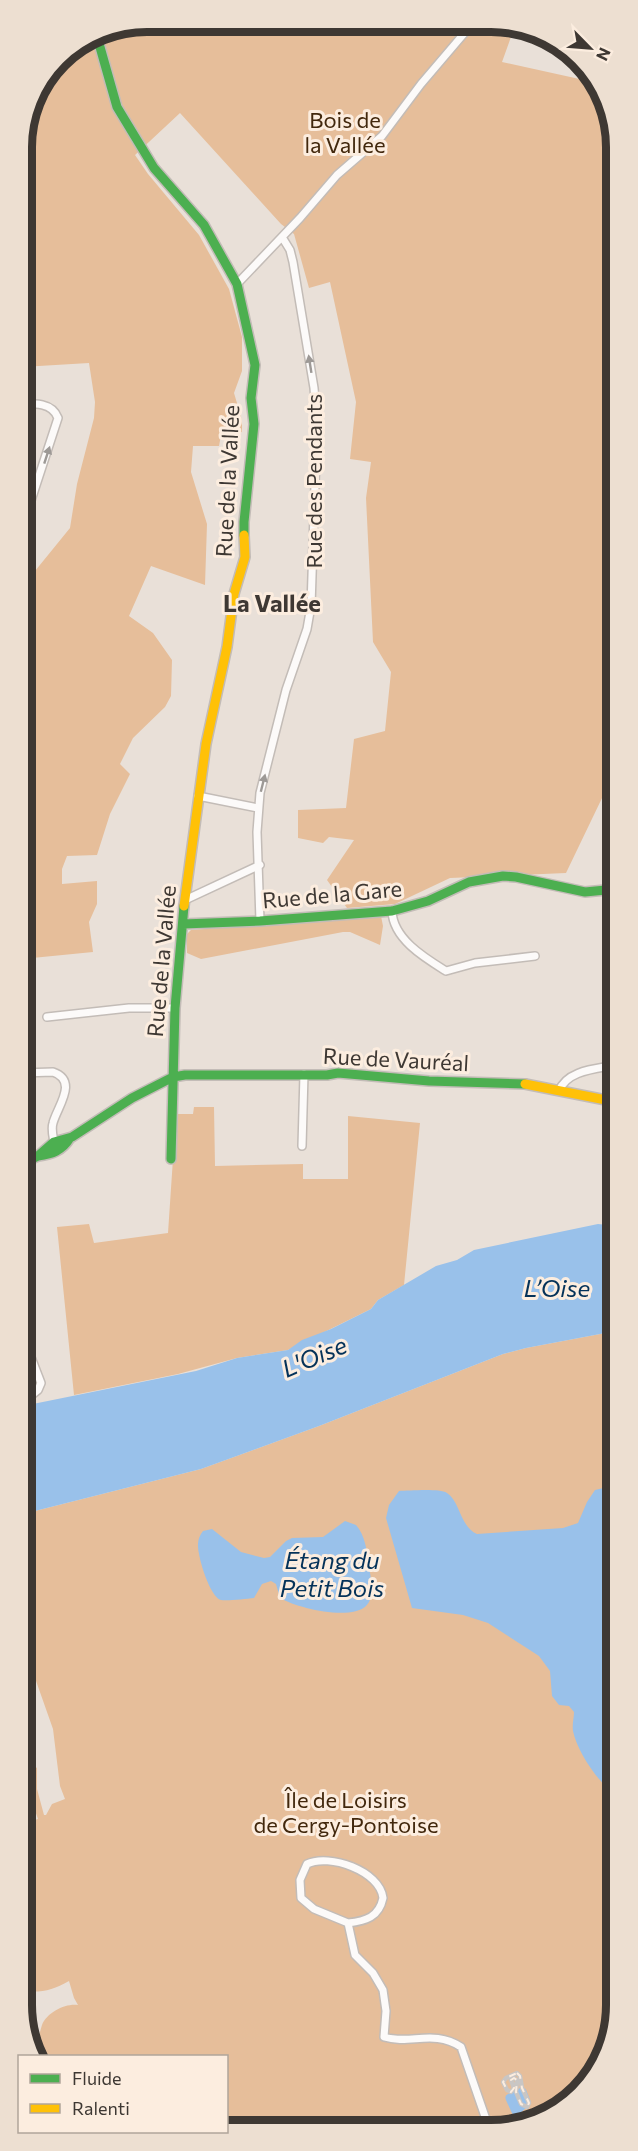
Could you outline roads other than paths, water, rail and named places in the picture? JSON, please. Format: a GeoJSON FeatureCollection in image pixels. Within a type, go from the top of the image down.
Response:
{"type":"FeatureCollection","features":[{"type":"Feature","properties":{"kind":"street"},"geometry":{"type":"LineString","coordinates":[[237,284],[337,175],[382,136],[465,32]]}},
{"type":"Feature","properties":{"kind":"street","name":"Rue de la Vallée"},"geometry":{"type":"LineString","coordinates":[[97,43],[117,107],[154,168],[204,225],[237,284],[255,365],[251,398],[254,424],[244,522],[245,557],[234,594],[227,647],[206,744],[185,900],[175,1008],[171,1159]]}},
{"type":"Feature","properties":{"kind":"street","name":"Rue des Pendants"},"geometry":{"type":"LineString","coordinates":[[260,921],[258,808],[286,690],[307,629],[313,584],[317,424],[315,400],[293,261],[290,250],[282,237]]}},
{"type":"Feature","properties":{"kind":"street"},"geometry":{"type":"LineString","coordinates":[[32,405],[48,406],[54,410],[58,418],[32,497]]}},
{"type":"Feature","properties":{"kind":"street"},"geometry":{"type":"LineString","coordinates":[[198,796],[258,808]]}},
{"type":"Feature","properties":{"kind":"street"},"geometry":{"type":"LineString","coordinates":[[185,900],[260,865]]}},
{"type":"Feature","properties":{"kind":"street","name":"Rue de la Gare"},"geometry":{"type":"LineString","coordinates":[[183,924],[392,911],[428,901],[469,882],[503,876],[585,892],[606,890]]}},
{"type":"Feature","properties":{"kind":"street"},"geometry":{"type":"LineString","coordinates":[[392,911],[393,922],[403,937],[426,958],[446,971],[475,963],[535,956]]}},
{"type":"Feature","properties":{"kind":"street"},"geometry":{"type":"LineString","coordinates":[[47,1017],[129,1008],[175,1008]]}},
{"type":"Feature","properties":{"kind":"street"},"geometry":{"type":"LineString","coordinates":[[559,1091],[561,1085],[570,1077],[606,1068]]}},
{"type":"Feature","properties":{"kind":"street"},"geometry":{"type":"LineString","coordinates":[[32,1073],[53,1072],[64,1081],[66,1092],[52,1126],[54,1142]]}},
{"type":"Feature","properties":{"kind":"street"},"geometry":{"type":"LineString","coordinates":[[302,1146],[304,1074]]}},
{"type":"Feature","properties":{"kind":"street","name":"Rue de Vauréal"},"geometry":{"type":"LineString","coordinates":[[173,1077],[363,1074],[429,1081],[520,1083],[606,1100]]}},
{"type":"Feature","properties":{"kind":"street"},"geometry":{"type":"LineString","coordinates":[[32,1159],[54,1142],[69,1138],[132,1098],[173,1077]]}},
{"type":"Feature","properties":{"kind":"street"},"geometry":{"type":"LineString","coordinates":[[38,1156],[55,1153],[62,1149],[69,1138]]}},
{"type":"Feature","properties":{"kind":"street"},"geometry":{"type":"LineString","coordinates":[[32,1360],[41,1385],[32,1393]]}},
{"type":"Feature","properties":{"kind":"street"},"geometry":{"type":"LineString","coordinates":[[323,1860],[343,1864],[369,1876],[379,1886],[383,1898],[376,1914],[362,1921],[348,1923],[314,1909],[301,1898],[300,1880],[307,1864],[323,1860]]}},
{"type":"Feature","properties":{"kind":"street"},"geometry":{"type":"LineString","coordinates":[[348,1923],[354,1955],[373,1973],[383,1990],[386,2011],[384,2037],[393,2040],[436,2038],[450,2041],[460,2047],[486,2120]]}},
{"type":"Feature","properties":{"kind":"water","name":"L’Oise"},"geometry":{"type":"Polygon","coordinates":[[[598,1224],[606,1225],[606,1333],[503,1354],[319,1426],[201,1469],[32,1512],[32,1404],[196,1371],[237,1358],[288,1350],[302,1340],[331,1329],[371,1309],[378,1300],[436,1266],[457,1260],[474,1250],[598,1224]]]}},
{"type":"Feature","properties":{"kind":"water"},"geometry":{"type":"Polygon","coordinates":[[[606,1487],[606,1787],[596,1776],[575,1739],[574,1712],[569,1706],[559,1705],[552,1696],[550,1671],[539,1656],[488,1623],[463,1615],[412,1608],[386,1518],[389,1505],[399,1491],[431,1490],[447,1493],[455,1502],[467,1526],[477,1534],[563,1528],[578,1523],[595,1490],[606,1487]]]}},
{"type":"Feature","properties":{"kind":"water","name":"Étang du Petit Bois"},"geometry":{"type":"Polygon","coordinates":[[[345,1521],[356,1525],[362,1534],[372,1586],[369,1602],[358,1610],[336,1613],[298,1606],[280,1598],[276,1584],[271,1581],[262,1584],[254,1598],[221,1600],[213,1592],[202,1566],[198,1540],[203,1531],[212,1529],[241,1552],[264,1558],[270,1557],[292,1538],[323,1537],[345,1521]]]}},
{"type":"Feature","properties":{"kind":"waterway"},"geometry":{"type":"LineString","coordinates":[[522,2092],[526,2102],[516,2111],[510,2098],[514,2096],[518,2101],[522,2099],[522,2092]]}},
{"type":"Feature","properties":{"kind":"railway"},"geometry":{"type":"LineString","coordinates":[[517,2073],[529,2103],[527,2107],[521,2104],[516,2092],[517,2080],[514,2078],[511,2080],[514,2088],[511,2092],[507,2090],[503,2082],[517,2073]]}},
{"type":"Feature","properties":{"kind":"district","name":"La Vallée"},"geometry":{"type":"Point","coordinates":[272,602]}},
{"type":"Feature","properties":{"kind":"park label","name":"Bois de la Vallée"},"geometry":{"type":"Point","coordinates":[345,132]}},
{"type":"Feature","properties":{"kind":"park label","name":"Île de Loisirs de Cergy-Pontoise"},"geometry":{"type":"Point","coordinates":[346,1812]}},
{"type":"Feature","properties":{"kind":"water label","name":"L'Oise"},"geometry":{"type":"Point","coordinates":[314,1356]}}]}
